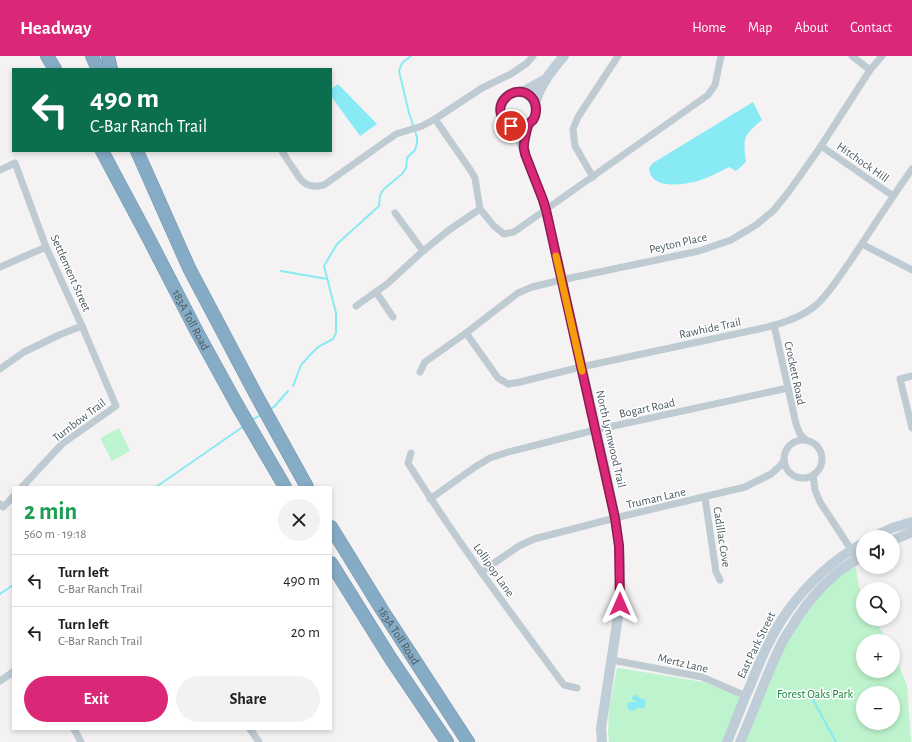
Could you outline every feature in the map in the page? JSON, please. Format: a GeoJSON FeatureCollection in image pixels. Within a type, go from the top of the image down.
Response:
{"type":"FeatureCollection","features":[{"type":"Feature","properties":{"kind":"highway"},"geometry":{"type":"LineString","coordinates":[[47,56],[54,68]]}},
{"type":"Feature","properties":{"kind":"highway"},"geometry":{"type":"LineString","coordinates":[[54,56],[60,68]]}},
{"type":"Feature","properties":{"kind":"highway"},"geometry":{"type":"LineString","coordinates":[[92,56],[98,68]]}},
{"type":"Feature","properties":{"kind":"highway"},"geometry":{"type":"LineString","coordinates":[[108,56],[111,68]]}},
{"type":"Feature","properties":{"kind":"highway","name":"183A Toll Road"},"geometry":{"type":"LineString","coordinates":[[103,152],[197,332],[284,486]]}},
{"type":"Feature","properties":{"kind":"highway","name":"183A Toll Road"},"geometry":{"type":"LineString","coordinates":[[137,152],[189,268],[255,393],[307,486]]}},
{"type":"Feature","properties":{"kind":"highway","name":"183A Toll Road"},"geometry":{"type":"LineString","coordinates":[[332,529],[468,742]]}},
{"type":"Feature","properties":{"kind":"highway","name":"183A Toll Road"},"geometry":{"type":"LineString","coordinates":[[332,565],[387,652],[447,742]]}},
{"type":"Feature","properties":{"kind":"street"},"geometry":{"type":"LineString","coordinates":[[284,152],[301,180],[306,184],[316,187],[324,185],[396,134],[422,126],[435,119],[482,88],[511,74],[528,63],[533,56]]}},
{"type":"Feature","properties":{"kind":"street"},"geometry":{"type":"LineString","coordinates":[[546,78],[526,90],[512,93],[503,100],[500,112],[505,123],[517,128],[523,127],[533,120],[537,96],[546,78],[564,56]]}},
{"type":"Feature","properties":{"kind":"street"},"geometry":{"type":"LineString","coordinates":[[593,177],[575,146],[573,128],[618,56]]}},
{"type":"Feature","properties":{"kind":"street"},"geometry":{"type":"LineString","coordinates":[[435,119],[475,178],[480,209],[494,226],[504,234],[514,232],[708,94],[715,85],[721,56]]}},
{"type":"Feature","properties":{"kind":"street"},"geometry":{"type":"LineString","coordinates":[[852,56],[870,70]]}},
{"type":"Feature","properties":{"kind":"street","name":"Peyton Place"},"geometry":{"type":"LineString","coordinates":[[420,372],[425,362],[518,293],[532,287],[561,280],[699,251],[731,240],[756,225],[774,210],[790,190],[821,146],[870,70],[882,56]]}},
{"type":"Feature","properties":{"kind":"street"},"geometry":{"type":"LineString","coordinates":[[518,92],[528,95],[535,104]]}},
{"type":"Feature","properties":{"kind":"street"},"geometry":{"type":"LineString","coordinates":[[523,147],[528,124]]}},
{"type":"Feature","properties":{"kind":"street","name":"North Lynnwood Trail"},"geometry":{"type":"LineString","coordinates":[[511,126],[523,147],[546,210],[615,518],[619,546],[620,604],[601,728],[602,742]]}},
{"type":"Feature","properties":{"kind":"street","name":"Hitchock Hill"},"geometry":{"type":"LineString","coordinates":[[821,146],[893,196]]}},
{"type":"Feature","properties":{"kind":"street","name":"Settlement Street"},"geometry":{"type":"LineString","coordinates":[[0,170],[14,163],[46,247],[116,406]]}},
{"type":"Feature","properties":{"kind":"street","name":"Rawhide Trail"},"geometry":{"type":"LineString","coordinates":[[466,333],[498,378],[508,384],[774,325],[793,319],[814,307],[828,293],[912,169]]}},
{"type":"Feature","properties":{"kind":"street"},"geometry":{"type":"LineString","coordinates":[[356,306],[387,284],[423,251],[449,230],[480,209]]}},
{"type":"Feature","properties":{"kind":"street"},"geometry":{"type":"LineString","coordinates":[[395,213],[423,251]]}},
{"type":"Feature","properties":{"kind":"street"},"geometry":{"type":"LineString","coordinates":[[862,244],[912,270]]}},
{"type":"Feature","properties":{"kind":"street"},"geometry":{"type":"LineString","coordinates":[[0,267],[46,247]]}},
{"type":"Feature","properties":{"kind":"street"},"geometry":{"type":"LineString","coordinates":[[376,292],[393,317]]}},
{"type":"Feature","properties":{"kind":"street","name":"Crockett Road"},"geometry":{"type":"LineString","coordinates":[[774,325],[796,424],[800,434],[806,440]]}},
{"type":"Feature","properties":{"kind":"street"},"geometry":{"type":"LineString","coordinates":[[0,369],[24,352],[82,326]]}},
{"type":"Feature","properties":{"kind":"street"},"geometry":{"type":"LineString","coordinates":[[912,376],[900,379],[912,428]]}},
{"type":"Feature","properties":{"kind":"street","name":"Bogart Road"},"geometry":{"type":"LineString","coordinates":[[430,499],[475,467],[490,458],[508,452],[595,430],[788,388]]}},
{"type":"Feature","properties":{"kind":"street","name":"Turnbow Trail"},"geometry":{"type":"LineString","coordinates":[[23,486],[62,444],[116,406]]}},
{"type":"Feature","properties":{"kind":"street","name":"Crockett Road"},"geometry":{"type":"LineString","coordinates":[[790,446],[794,436],[796,424]]}},
{"type":"Feature","properties":{"kind":"street"},"geometry":{"type":"LineString","coordinates":[[806,440],[817,446],[821,452],[822,458],[818,471],[809,477],[803,478],[793,475],[788,471],[784,461],[784,456],[786,450],[794,442],[806,440]]}},
{"type":"Feature","properties":{"kind":"street","name":"Lollipop Lane"},"geometry":{"type":"LineString","coordinates":[[411,453],[408,463],[430,499],[481,572],[564,685],[577,688]]}},
{"type":"Feature","properties":{"kind":"street","name":"Truman Lane"},"geometry":{"type":"LineString","coordinates":[[771,474],[784,461]]}},
{"type":"Feature","properties":{"kind":"street","name":"Truman Lane"},"geometry":{"type":"LineString","coordinates":[[481,572],[520,546],[534,539],[615,518],[705,498],[745,487],[771,474],[788,471]]}},
{"type":"Feature","properties":{"kind":"street"},"geometry":{"type":"LineString","coordinates":[[813,475],[815,490],[825,512],[851,550],[856,554]]}},
{"type":"Feature","properties":{"kind":"street"},"geometry":{"type":"LineString","coordinates":[[803,478],[815,490]]}},
{"type":"Feature","properties":{"kind":"street"},"geometry":{"type":"LineString","coordinates":[[2,506],[12,498]]}},
{"type":"Feature","properties":{"kind":"street","name":"Cadillac Cove"},"geometry":{"type":"LineString","coordinates":[[705,498],[716,572],[720,580]]}},
{"type":"Feature","properties":{"kind":"street"},"geometry":{"type":"LineString","coordinates":[[888,530],[912,522]]}},
{"type":"Feature","properties":{"kind":"street"},"geometry":{"type":"LineString","coordinates":[[900,537],[912,532]]}},
{"type":"Feature","properties":{"kind":"street","name":"East Park Street"},"geometry":{"type":"LineString","coordinates":[[727,742],[758,666],[772,636],[787,612],[825,569],[856,547]]}},
{"type":"Feature","properties":{"kind":"street","name":"East Park Street"},"geometry":{"type":"LineString","coordinates":[[740,742],[780,646],[794,623],[818,590],[831,578],[856,560]]}},
{"type":"Feature","properties":{"kind":"street","name":"Mertz Lane"},"geometry":{"type":"LineString","coordinates":[[612,660],[702,677],[746,696]]}},
{"type":"Feature","properties":{"kind":"street"},"geometry":{"type":"LineString","coordinates":[[0,681],[12,673]]}},
{"type":"Feature","properties":{"kind":"street"},"geometry":{"type":"LineString","coordinates":[[75,730],[82,742]]}},
{"type":"Feature","properties":{"kind":"street"},"geometry":{"type":"LineString","coordinates":[[251,730],[259,742]]}},
{"type":"Feature","properties":{"kind":"green space"},"geometry":{"type":"Polygon","coordinates":[[[119,428],[130,451],[112,461],[100,438],[119,428]]]}},
{"type":"Feature","properties":{"kind":"green space","name":"Forest Oaks Park"},"geometry":{"type":"Polygon","coordinates":[[[855,564],[858,582],[856,582],[856,626],[878,626],[884,634],[856,634],[856,678],[900,678],[900,668],[907,686],[911,742],[742,742],[782,647],[821,593],[855,564]]]}},
{"type":"Feature","properties":{"kind":"green space"},"geometry":{"type":"Polygon","coordinates":[[[617,668],[703,682],[739,697],[740,702],[724,742],[609,742],[609,710],[617,668]]]}},
{"type":"Feature","properties":{"kind":"water"},"geometry":{"type":"Polygon","coordinates":[[[338,84],[377,124],[360,136],[332,97],[332,88],[338,84]]]}},
{"type":"Feature","properties":{"kind":"water"},"geometry":{"type":"Polygon","coordinates":[[[753,102],[762,120],[748,134],[745,142],[746,162],[736,171],[729,167],[712,176],[698,181],[674,184],[660,182],[654,179],[651,175],[649,168],[653,163],[753,102]]]}},
{"type":"Feature","properties":{"kind":"water"},"geometry":{"type":"Polygon","coordinates":[[[634,695],[644,699],[644,708],[638,707],[633,711],[629,710],[627,705],[629,702],[637,702],[632,699],[634,695]]]}},
{"type":"Feature","properties":{"kind":"waterway"},"geometry":{"type":"LineString","coordinates":[[293,386],[301,365],[318,347],[333,339],[336,333],[336,313],[324,266],[337,244],[379,206],[380,195],[384,189],[402,174],[406,168],[407,158],[415,150],[417,137],[409,113],[399,71],[402,63],[411,56]]}},
{"type":"Feature","properties":{"kind":"waterway"},"geometry":{"type":"LineString","coordinates":[[281,271],[327,279]]}},
{"type":"Feature","properties":{"kind":"waterway"},"geometry":{"type":"LineString","coordinates":[[269,410],[274,407],[288,391]]}},
{"type":"Feature","properties":{"kind":"waterway"},"geometry":{"type":"LineString","coordinates":[[252,420],[262,414]]}},
{"type":"Feature","properties":{"kind":"waterway"},"geometry":{"type":"LineString","coordinates":[[157,486],[244,426]]}},
{"type":"Feature","properties":{"kind":"waterway"},"geometry":{"type":"LineString","coordinates":[[0,594],[12,586]]}},
{"type":"Feature","properties":{"kind":"waterway"},"geometry":{"type":"LineString","coordinates":[[812,698],[836,742]]}},
{"type":"Feature","properties":{"kind":"slow traffic"},"geometry":{"type":"LineString","coordinates":[[556,256],[582,371]]}},
{"type":"Feature","properties":{"kind":"route"},"geometry":{"type":"LineString","coordinates":[[511,126],[505,123],[500,112],[503,100],[512,93],[518,92],[528,95],[535,104],[536,109],[533,120],[528,124],[523,147],[546,210],[606,474],[619,546],[620,604]]}}]}
